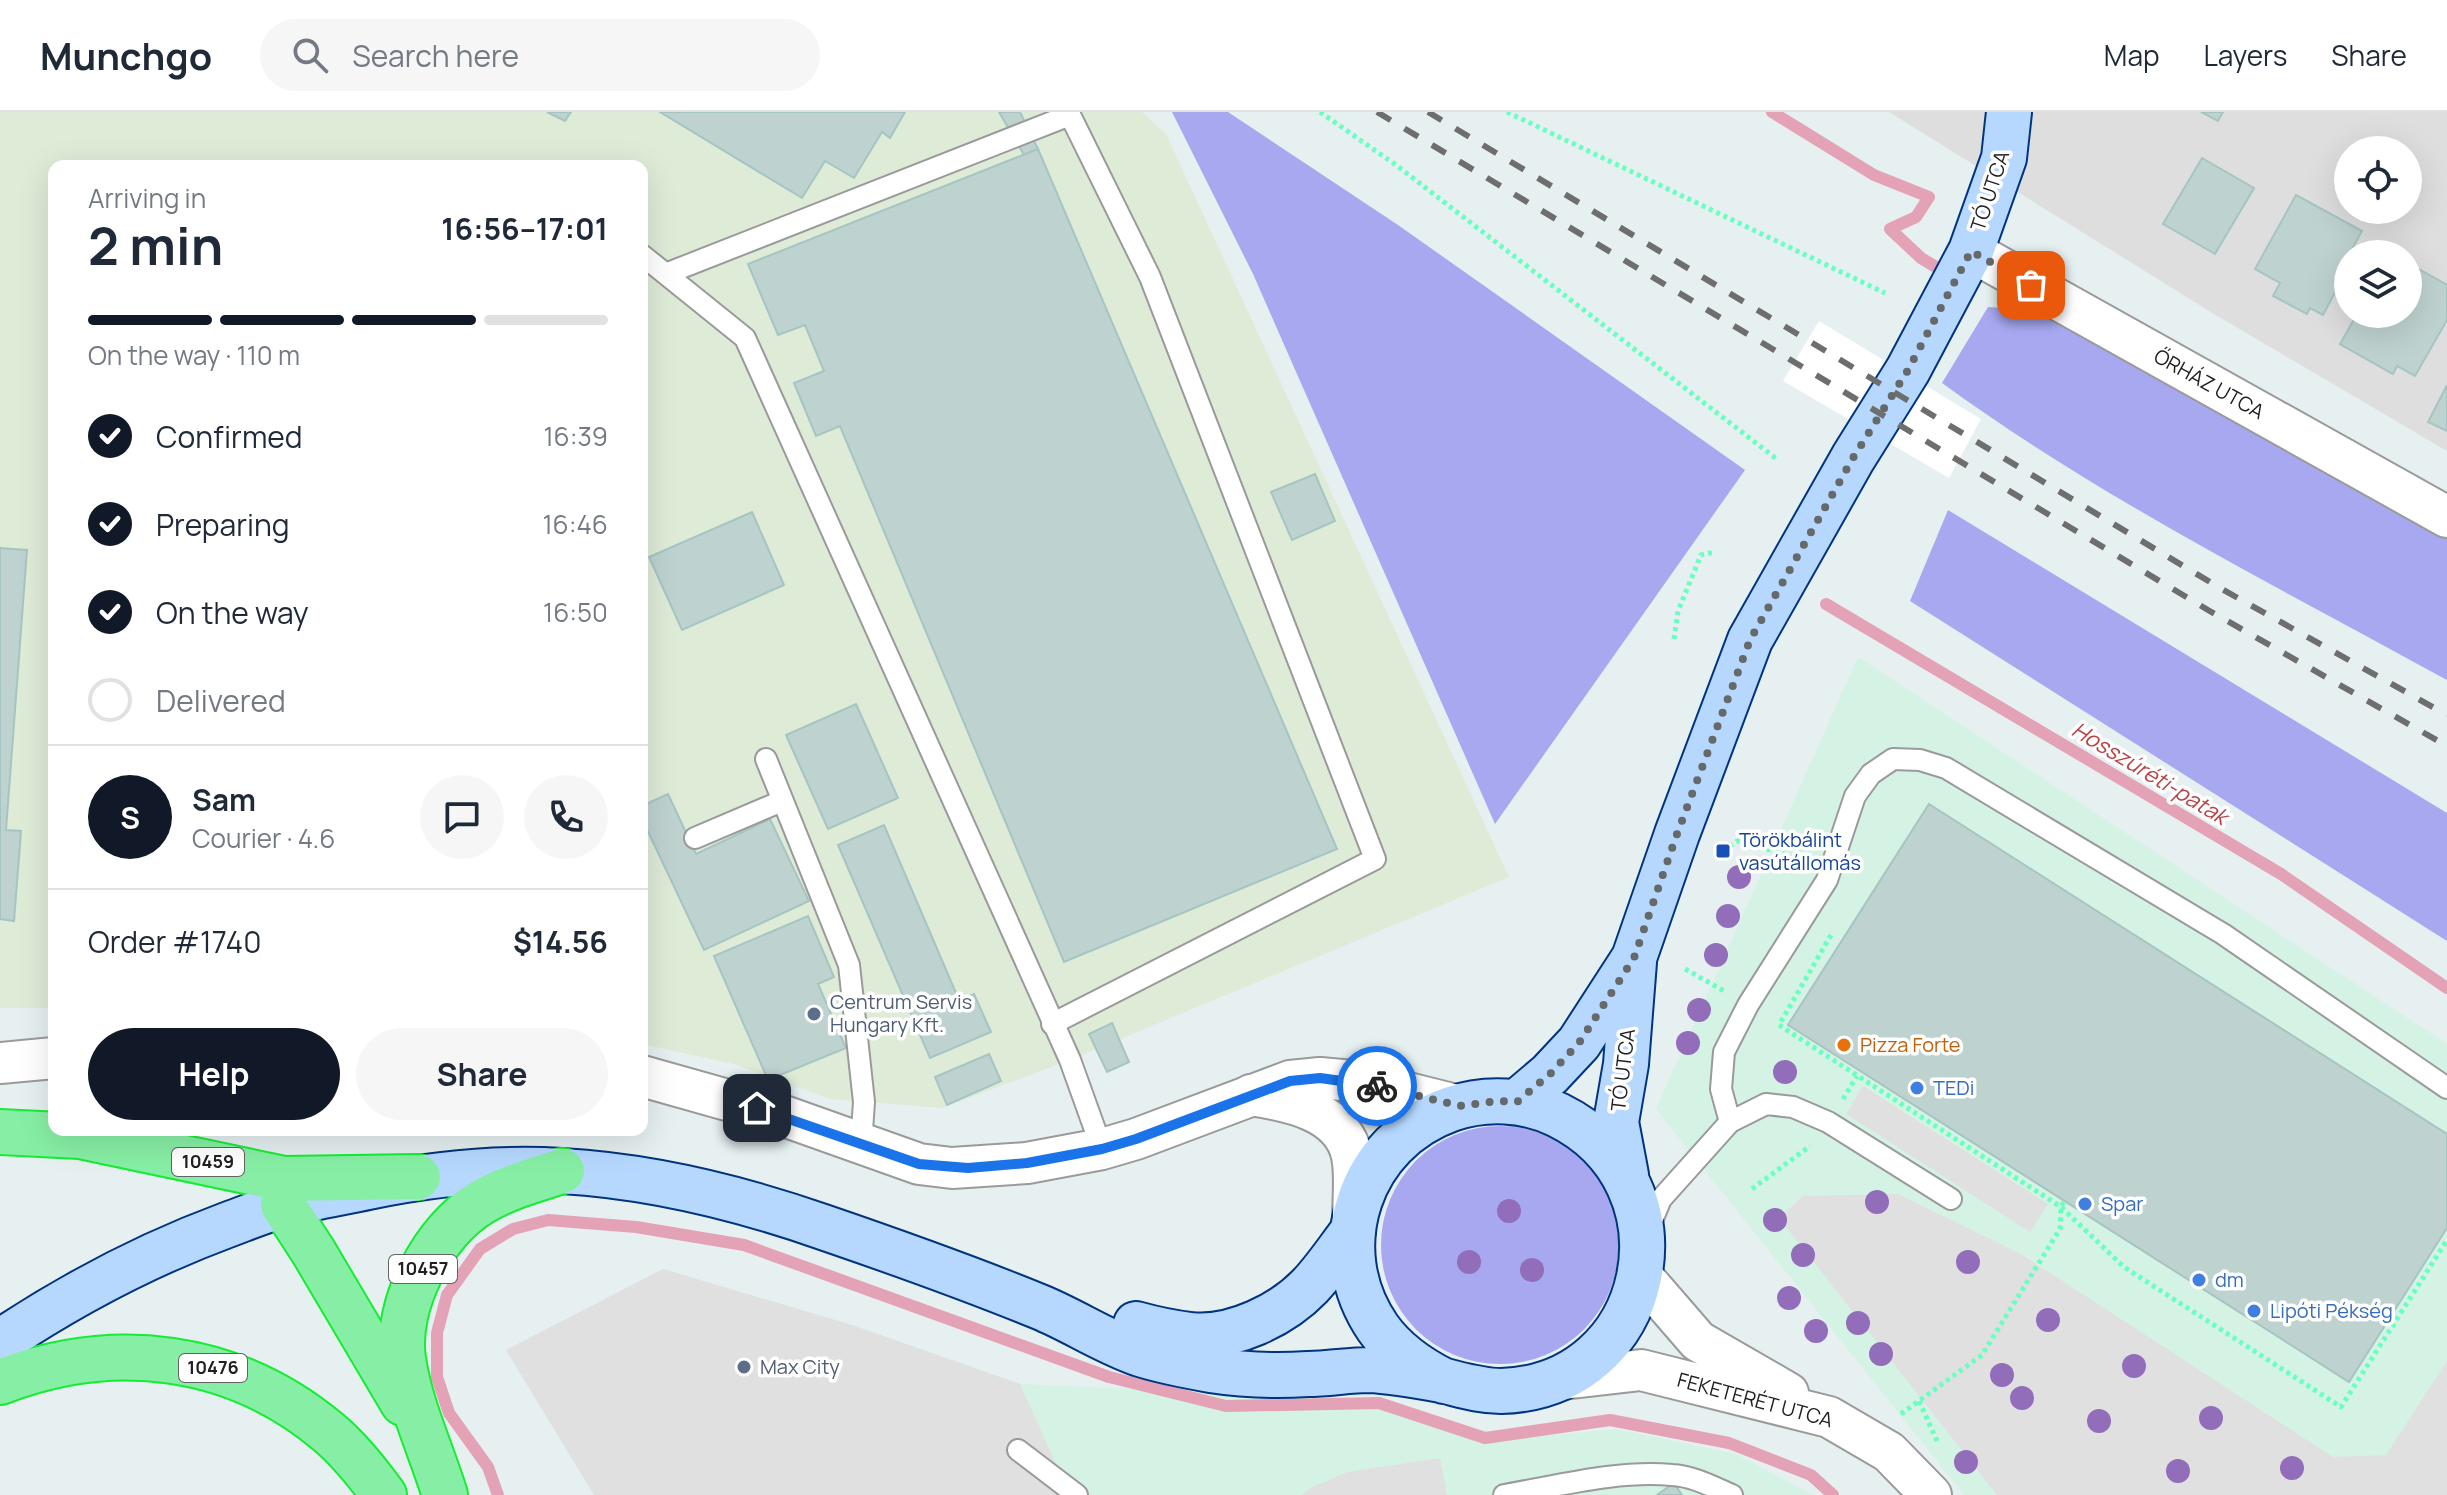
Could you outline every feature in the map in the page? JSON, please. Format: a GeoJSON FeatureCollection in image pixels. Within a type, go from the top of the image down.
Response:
{"type":"FeatureCollection","features":[{"type":"Feature","properties":{"kind":"highway","name":"10459"},"geometry":{"type":"LineString","coordinates":[[0,1132],[48,1134]]}},
{"type":"Feature","properties":{"kind":"highway","name":"10459"},"geometry":{"type":"LineString","coordinates":[[80,1136],[284,1179],[418,1177]]}},
{"type":"Feature","properties":{"kind":"highway","name":"10457"},"geometry":{"type":"LineString","coordinates":[[445,1495],[425,1439],[403,1359],[402,1332],[408,1300],[419,1274],[449,1229],[479,1203],[508,1188],[562,1171]]}},
{"type":"Feature","properties":{"kind":"highway","name":"10457"},"geometry":{"type":"LineString","coordinates":[[283,1205],[425,1439]]}},
{"type":"Feature","properties":{"kind":"highway","name":"10476"},"geometry":{"type":"LineString","coordinates":[[0,1382],[63,1364],[115,1357],[166,1358],[217,1369],[262,1387],[307,1416],[351,1455],[384,1495]]}},
{"type":"Feature","properties":{"kind":"main road","name":"TÓ UTCA"},"geometry":{"type":"LineString","coordinates":[[1517,1102],[1550,1074],[1579,1043],[1634,958],[1750,640],[1853,458],[1908,370],[1971,251],[2004,158],[2009,112]]}},
{"type":"Feature","properties":{"kind":"main road","name":"TÓ UTCA"},"geometry":{"type":"LineString","coordinates":[[1628,1181],[1616,1122],[1626,1064],[1634,958]]}},
{"type":"Feature","properties":{"kind":"main road"},"geometry":{"type":"LineString","coordinates":[[0,1342],[50,1308],[114,1273],[190,1239],[283,1205],[418,1177],[471,1172],[562,1171],[681,1188],[759,1206],[1041,1308],[1139,1353],[1211,1370],[1265,1375],[1371,1370],[1444,1381],[1471,1389],[1499,1391],[1527,1388],[1554,1380],[1579,1366],[1610,1337],[1632,1301],[1642,1257],[1638,1210],[1628,1181],[1608,1152],[1582,1128],[1551,1111],[1517,1102],[1488,1101],[1460,1106],[1432,1116],[1408,1131],[1387,1152],[1364,1189],[1353,1231],[1357,1284],[1374,1321],[1399,1352],[1420,1369],[1444,1381]]}},
{"type":"Feature","properties":{"kind":"main road"},"geometry":{"type":"LineString","coordinates":[[1041,1308],[1103,1316],[1194,1336],[1238,1329],[1277,1312],[1294,1300],[1310,1285],[1353,1231]]}},
{"type":"Feature","properties":{"kind":"street","name":"ŐRHÁZ UTCA"},"geometry":{"type":"LineString","coordinates":[[1971,251],[2447,517]]}},
{"type":"Feature","properties":{"kind":"street"},"geometry":{"type":"LineString","coordinates":[[0,1063],[48,1059]]}},
{"type":"Feature","properties":{"kind":"street"},"geometry":{"type":"LineString","coordinates":[[648,1078],[784,1116],[919,1164],[952,1168],[1013,1165],[1102,1149],[1290,1081],[1320,1078],[1364,1082],[1460,1106]]}},
{"type":"Feature","properties":{"kind":"street"},"geometry":{"type":"LineString","coordinates":[[1251,1095],[1298,1104],[1319,1115],[1342,1135],[1352,1159],[1353,1231]]}},
{"type":"Feature","properties":{"kind":"street"},"geometry":{"type":"LineString","coordinates":[[1642,1257],[1698,1341],[1829,1417]]}},
{"type":"Feature","properties":{"kind":"street","name":"FEKETERÉT UTCA"},"geometry":{"type":"LineString","coordinates":[[1554,1380],[1641,1370],[1829,1417],[1889,1452],[1931,1495]]}},
{"type":"Feature","properties":{"kind":"lane"},"geometry":{"type":"LineString","coordinates":[[668,273],[1070,115],[1150,277],[1375,859],[1052,1024]]}},
{"type":"Feature","properties":{"kind":"lane"},"geometry":{"type":"LineString","coordinates":[[648,259],[745,338],[1070,1060],[1102,1149]]}},
{"type":"Feature","properties":{"kind":"lane"},"geometry":{"type":"LineString","coordinates":[[766,759],[849,965],[864,1102],[861,1145]]}},
{"type":"Feature","properties":{"kind":"lane"},"geometry":{"type":"LineString","coordinates":[[1730,1122],[1721,1089],[1724,1052],[1748,1005],[1827,880],[1855,796],[1871,774],[1893,759],[1920,760],[1946,768],[2223,934],[2447,1088]]}},
{"type":"Feature","properties":{"kind":"lane"},"geometry":{"type":"LineString","coordinates":[[695,838],[782,801]]}},
{"type":"Feature","properties":{"kind":"lane"},"geometry":{"type":"LineString","coordinates":[[1642,1257],[1661,1199],[1730,1122],[1766,1104],[1793,1107],[1828,1122],[1951,1199]]}},
{"type":"Feature","properties":{"kind":"lane"},"geometry":{"type":"LineString","coordinates":[[1018,1450],[1077,1495]]}},
{"type":"Feature","properties":{"kind":"lane"},"geometry":{"type":"LineString","coordinates":[[1504,1495],[1633,1474],[1675,1475],[1732,1495]]}},
{"type":"Feature","properties":{"kind":"path"},"geometry":{"type":"LineString","coordinates":[[1320,112],[1408,174],[1778,460]]}},
{"type":"Feature","properties":{"kind":"path"},"geometry":{"type":"LineString","coordinates":[[1507,112],[1885,293]]}},
{"type":"Feature","properties":{"kind":"path"},"geometry":{"type":"LineString","coordinates":[[1674,639],[1678,611],[1701,555],[1715,552]]}},
{"type":"Feature","properties":{"kind":"path"},"geometry":{"type":"LineString","coordinates":[[1723,851],[1737,841],[1782,853],[1853,898],[1779,1025],[2062,1204],[2124,1267],[2341,1407],[2447,1240]]}},
{"type":"Feature","properties":{"kind":"path"},"geometry":{"type":"LineString","coordinates":[[1901,1414],[1982,1355],[2060,1229],[2062,1204]]}},
{"type":"Feature","properties":{"kind":"path"},"geometry":{"type":"LineString","coordinates":[[1919,1401],[1943,1453]]}},
{"type":"Feature","properties":{"kind":"shaded area"},"geometry":{"type":"Polygon","coordinates":[[[0,112],[1142,112],[1166,134],[1509,877],[1070,1060],[942,1108],[830,1099],[734,1064],[648,1045],[648,160],[48,160],[48,1008],[0,1008],[0,112]]]}},
{"type":"Feature","properties":{"kind":"shaded area"},"geometry":{"type":"Polygon","coordinates":[[[1172,112],[1228,112],[1398,225],[1745,470],[1495,824],[1253,274],[1172,112]]]}},
{"type":"Feature","properties":{"kind":"shaded area"},"geometry":{"type":"Polygon","coordinates":[[[1889,112],[2447,112],[2447,451],[2214,314],[1889,112]]]}},
{"type":"Feature","properties":{"kind":"shaded area"},"geometry":{"type":"Polygon","coordinates":[[[1988,307],[2034,310],[2111,348],[2447,539],[2447,680],[2126,503],[2002,425],[1942,383],[1988,307]]]}},
{"type":"Feature","properties":{"kind":"shaded area"},"geometry":{"type":"Polygon","coordinates":[[[1948,510],[2447,813],[2447,941],[1910,601],[1948,510]]]}},
{"type":"Feature","properties":{"kind":"shaded area"},"geometry":{"type":"Polygon","coordinates":[[[1858,657],[2447,1044],[2447,1495],[1964,1495],[1656,1109],[1858,657]]]}},
{"type":"Feature","properties":{"kind":"shaded area"},"geometry":{"type":"Polygon","coordinates":[[[1863,1086],[2048,1204],[2030,1232],[1846,1114],[1863,1086]]]}},
{"type":"Feature","properties":{"kind":"shaded area"},"geometry":{"type":"Polygon","coordinates":[[[1500,1126],[1545,1135],[1566,1146],[1584,1161],[1599,1179],[1610,1200],[1619,1245],[1610,1290],[1599,1311],[1584,1329],[1566,1344],[1545,1355],[1500,1364],[1455,1355],[1434,1344],[1416,1329],[1401,1311],[1390,1290],[1381,1245],[1390,1200],[1401,1179],[1416,1161],[1434,1146],[1455,1135],[1500,1126]]]}},
{"type":"Feature","properties":{"kind":"shaded area"},"geometry":{"type":"Polygon","coordinates":[[[1898,1194],[2021,1254],[2333,1457],[2386,1455],[2447,1361],[2447,1495],[1997,1495],[1779,1218],[1803,1196],[1898,1194]]]}},
{"type":"Feature","properties":{"kind":"shaded area"},"geometry":{"type":"Polygon","coordinates":[[[663,1269],[852,1325],[1020,1384],[1382,1400],[1478,1442],[1616,1429],[1736,1454],[1813,1495],[594,1495],[506,1350],[663,1269]]]}},
{"type":"Feature","properties":{"kind":"shaded area","name":"Max City"},"geometry":{"type":"Polygon","coordinates":[[[663,1269],[852,1325],[1020,1384],[1070,1495],[594,1495],[506,1350],[663,1269]]]}},
{"type":"Feature","properties":{"kind":"shaded area"},"geometry":{"type":"Polygon","coordinates":[[[1440,1458],[1447,1495],[1302,1495],[1312,1487],[1348,1472],[1440,1458]]]}},
{"type":"Feature","properties":{"kind":"pier"},"geometry":{"type":"Polygon","coordinates":[[[1819,321],[1981,419],[1949,478],[1783,381],[1819,321]]]}},
{"type":"Feature","properties":{"kind":"building"},"geometry":{"type":"Polygon","coordinates":[[[547,112],[571,112],[565,121],[547,112]]]}},
{"type":"Feature","properties":{"kind":"building"},"geometry":{"type":"Polygon","coordinates":[[[660,112],[905,112],[890,138],[882,132],[854,178],[825,161],[802,198],[660,112]]]}},
{"type":"Feature","properties":{"kind":"building"},"geometry":{"type":"Polygon","coordinates":[[[999,112],[1020,112],[1038,149],[1024,155],[999,112]]]}},
{"type":"Feature","properties":{"kind":"building"},"geometry":{"type":"Polygon","coordinates":[[[2201,112],[2223,112],[2218,121],[2201,112]]]}},
{"type":"Feature","properties":{"kind":"building"},"geometry":{"type":"Polygon","coordinates":[[[1038,149],[1337,849],[1064,962],[840,426],[816,436],[794,383],[824,371],[805,325],[778,335],[748,264],[1038,149]]]}},
{"type":"Feature","properties":{"kind":"building"},"geometry":{"type":"Polygon","coordinates":[[[2202,158],[2254,188],[2215,254],[2163,224],[2202,158]]]}},
{"type":"Feature","properties":{"kind":"building"},"geometry":{"type":"Polygon","coordinates":[[[2296,195],[2334,216],[2334,224],[2349,224],[2362,231],[2357,240],[2334,240],[2334,294],[2323,315],[2310,308],[2307,314],[2273,296],[2280,283],[2255,269],[2296,195]]]}},
{"type":"Feature","properties":{"kind":"building"},"geometry":{"type":"Polygon","coordinates":[[[2422,271],[2447,285],[2447,320],[2415,376],[2397,366],[2393,374],[2340,344],[2349,328],[2422,328],[2422,271]]]}},
{"type":"Feature","properties":{"kind":"building"},"geometry":{"type":"Polygon","coordinates":[[[2447,385],[2447,431],[2428,422],[2447,385]]]}},
{"type":"Feature","properties":{"kind":"building"},"geometry":{"type":"Polygon","coordinates":[[[1315,474],[1335,521],[1292,540],[1271,492],[1315,474]]]}},
{"type":"Feature","properties":{"kind":"building"},"geometry":{"type":"Polygon","coordinates":[[[752,512],[784,585],[682,630],[649,557],[752,512]]]}},
{"type":"Feature","properties":{"kind":"building"},"geometry":{"type":"Polygon","coordinates":[[[0,548],[27,550],[6,830],[21,831],[14,921],[0,919],[0,548]]]}},
{"type":"Feature","properties":{"kind":"building"},"geometry":{"type":"Polygon","coordinates":[[[856,704],[898,798],[828,829],[786,735],[856,704]]]}},
{"type":"Feature","properties":{"kind":"building"},"geometry":{"type":"Polygon","coordinates":[[[668,794],[696,854],[770,819],[809,901],[704,950],[648,832],[648,803],[668,794]]]}},
{"type":"Feature","properties":{"kind":"building"},"geometry":{"type":"Polygon","coordinates":[[[1929,804],[2447,1134],[2447,1228],[2349,1382],[1788,1025],[1929,804]]]}},
{"type":"Feature","properties":{"kind":"building"},"geometry":{"type":"Polygon","coordinates":[[[884,825],[959,1000],[974,994],[991,1032],[930,1058],[838,845],[884,825]]]}},
{"type":"Feature","properties":{"kind":"building"},"geometry":{"type":"Polygon","coordinates":[[[808,916],[834,977],[818,984],[846,1048],[768,1080],[714,956],[808,916]]]}},
{"type":"Feature","properties":{"kind":"building"},"geometry":{"type":"Polygon","coordinates":[[[1112,1023],[1129,1062],[1107,1072],[1089,1034],[1112,1023]]]}},
{"type":"Feature","properties":{"kind":"building"},"geometry":{"type":"Polygon","coordinates":[[[989,1054],[1001,1081],[947,1105],[935,1077],[989,1054]]]}},
{"type":"Feature","properties":{"kind":"building"},"geometry":{"type":"Polygon","coordinates":[[[1674,1483],[1682,1495],[1657,1495],[1674,1483]]]}},
{"type":"Feature","properties":{"kind":"waterway"},"geometry":{"type":"LineString","coordinates":[[1772,112],[1874,175],[1929,197],[1916,217],[1890,229],[1921,258],[1941,270]]}},
{"type":"Feature","properties":{"kind":"waterway","name":"Hosszúréti-patak"},"geometry":{"type":"LineString","coordinates":[[1826,604],[2281,874],[2447,988]]}},
{"type":"Feature","properties":{"kind":"waterway"},"geometry":{"type":"LineString","coordinates":[[498,1495],[488,1467],[449,1413],[437,1377],[437,1333],[447,1295],[480,1249],[513,1229],[548,1220],[636,1227],[744,1245],[1109,1377],[1226,1406],[1379,1403],[1485,1438],[1610,1420],[1729,1443],[1811,1475],[1833,1495]]}},
{"type":"Feature","properties":{"kind":"railway"},"geometry":{"type":"LineString","coordinates":[[1377,112],[2208,610],[2447,746]]}},
{"type":"Feature","properties":{"kind":"railway"},"geometry":{"type":"LineString","coordinates":[[1428,112],[2220,588],[2447,715]]}},
{"type":"Feature","properties":{"kind":"way so far"},"geometry":{"type":"LineString","coordinates":[[1377,1086],[1460,1106],[1479,1102],[1517,1102],[1550,1074],[1579,1043],[1634,958],[1750,640],[1853,458],[1908,370],[1971,251],[2031,285]]}},
{"type":"Feature","properties":{"kind":"place","name":"Törökbálint vasútállomás"},"geometry":{"type":"Point","coordinates":[1723,851]}},
{"type":"Feature","properties":{"kind":"place","name":"Centrum Servis Hungary Kft."},"geometry":{"type":"Point","coordinates":[814,1014]}},
{"type":"Feature","properties":{"kind":"place","name":"Pizza Forte"},"geometry":{"type":"Point","coordinates":[1844,1045]}},
{"type":"Feature","properties":{"kind":"place","name":"TEDi"},"geometry":{"type":"Point","coordinates":[1917,1088]}},
{"type":"Feature","properties":{"kind":"place","name":"Spar"},"geometry":{"type":"Point","coordinates":[2085,1204]}},
{"type":"Feature","properties":{"kind":"place","name":"dm"},"geometry":{"type":"Point","coordinates":[2199,1280]}},
{"type":"Feature","properties":{"kind":"place","name":"Lipóti Pékség"},"geometry":{"type":"Point","coordinates":[2254,1311]}},
{"type":"Feature","properties":{"kind":"place","name":"Max City"},"geometry":{"type":"Point","coordinates":[744,1367]}},
{"type":"Feature","properties":{"kind":"route"},"geometry":{"type":"LineString","coordinates":[[757,1108],[919,1164],[952,1168],[1000,1167],[1102,1149],[1136,1139],[1290,1081],[1320,1078],[1377,1086]]}}]}
